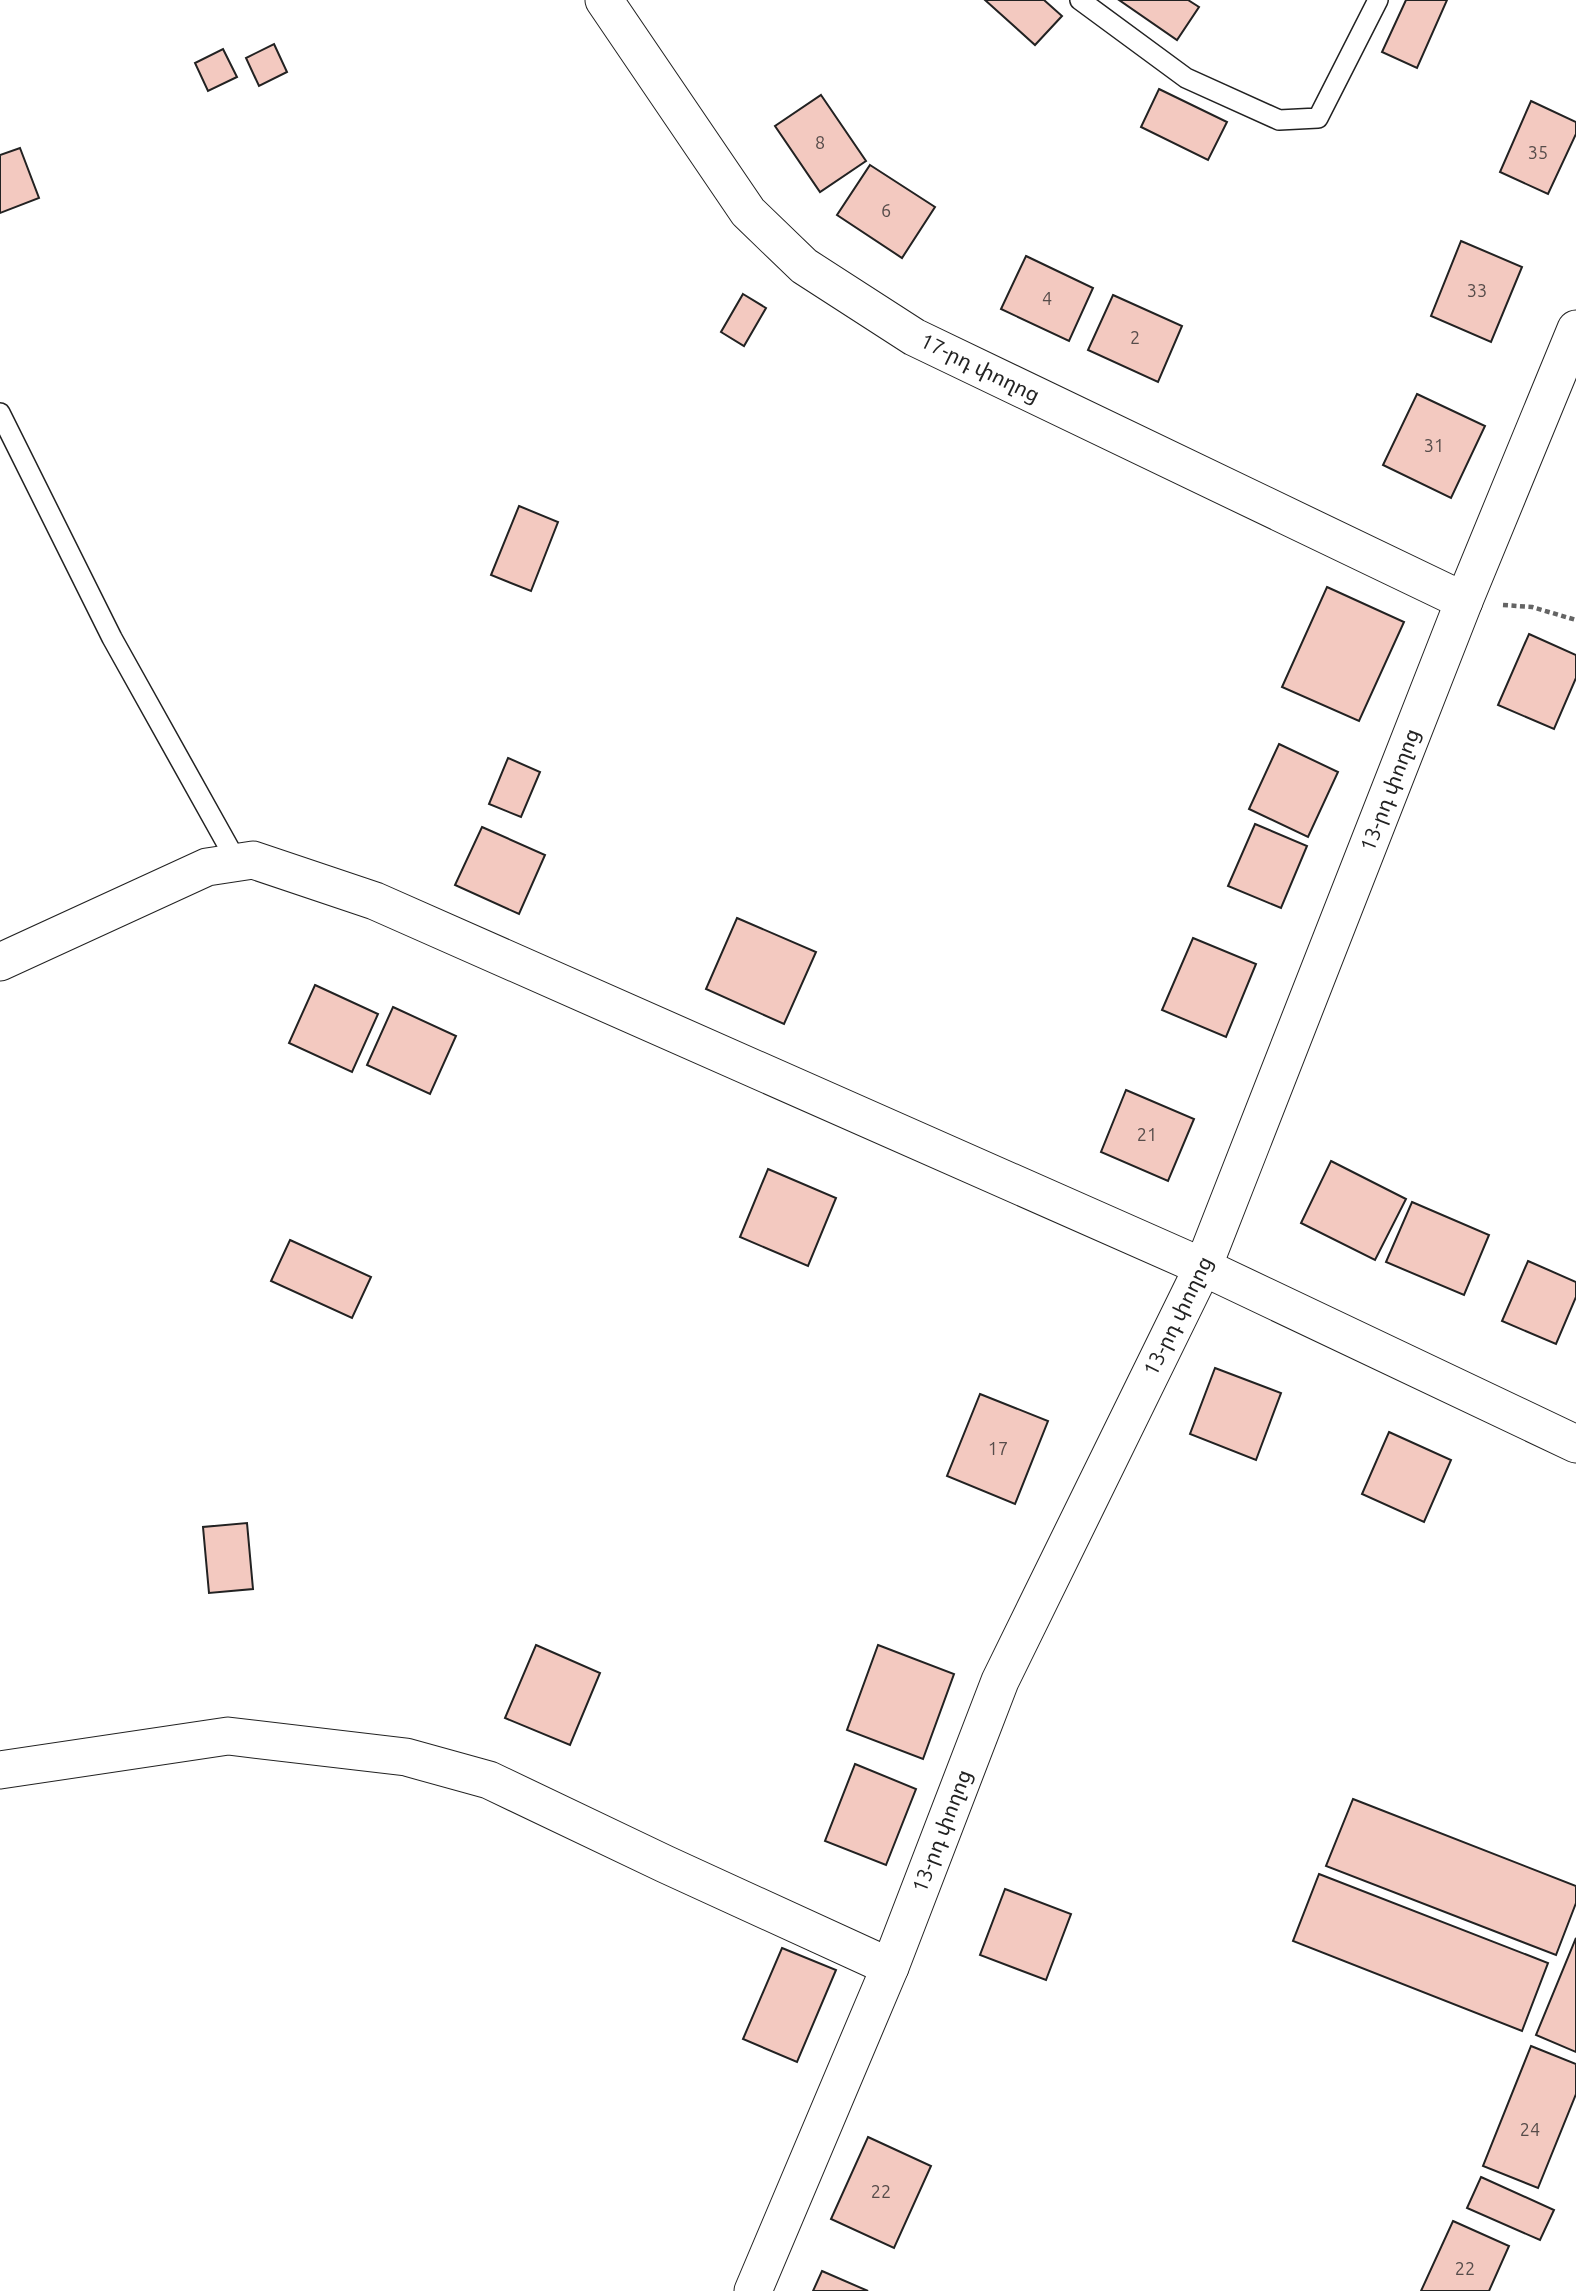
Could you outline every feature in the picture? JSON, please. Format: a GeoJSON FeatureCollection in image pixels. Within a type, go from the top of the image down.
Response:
{"type":"FeatureCollection","features":[{"type":"Feature","properties":{"kind":"street","name":"17-րդ փողոց"},"geometry":{"type":"LineString","coordinates":[[604,0],[748,212],[804,266],[914,337],[1464,601]]}},
{"type":"Feature","properties":{"kind":"street","name":"13-րդ փողոց"},"geometry":{"type":"LineString","coordinates":[[753,2291],[890,1967],[1000,1681],[1203,1267],[1464,601],[1576,329]]}},
{"type":"Feature","properties":{"kind":"street"},"geometry":{"type":"LineString","coordinates":[[0,962],[207,867],[253,860],[375,901],[1203,1267],[1576,1444]]}},
{"type":"Feature","properties":{"kind":"street"},"geometry":{"type":"LineString","coordinates":[[0,1770],[228,1736],[405,1757],[489,1780],[890,1967]]}},
{"type":"Feature","properties":{"kind":"lane"},"geometry":{"type":"LineString","coordinates":[[1080,0],[1186,78],[1279,120],[1318,118],[1378,0]]}},
{"type":"Feature","properties":{"kind":"lane"},"geometry":{"type":"LineString","coordinates":[[0,413],[113,638],[237,862]]}},
{"type":"Feature","properties":{"kind":"path"},"geometry":{"type":"LineString","coordinates":[[1464,601],[1532,607],[1576,620]]}},
{"type":"Feature","properties":{"kind":"building"},"geometry":{"type":"Polygon","coordinates":[[[985,0],[1044,0],[1062,16],[1035,45],[985,0]]]}},
{"type":"Feature","properties":{"kind":"building"},"geometry":{"type":"Polygon","coordinates":[[[1119,0],[1188,0],[1199,7],[1177,40],[1119,0]]]}},
{"type":"Feature","properties":{"kind":"building"},"geometry":{"type":"Polygon","coordinates":[[[1406,0],[1447,0],[1417,68],[1382,52],[1406,0]]]}},
{"type":"Feature","properties":{"kind":"building"},"geometry":{"type":"Polygon","coordinates":[[[274,44],[287,72],[259,86],[246,58],[274,44]]]}},
{"type":"Feature","properties":{"kind":"building"},"geometry":{"type":"Polygon","coordinates":[[[223,49],[237,77],[208,91],[195,63],[223,49]]]}},
{"type":"Feature","properties":{"kind":"building"},"geometry":{"type":"Polygon","coordinates":[[[1159,89],[1227,122],[1208,160],[1141,127],[1159,89]]]}},
{"type":"Feature","properties":{"kind":"building"},"geometry":{"type":"Polygon","coordinates":[[[821,95],[866,161],[820,192],[775,126],[821,95]]]}},
{"type":"Feature","properties":{"kind":"building"},"geometry":{"type":"Polygon","coordinates":[[[1531,101],[1576,122],[1576,134],[1548,194],[1500,172],[1531,101]]]}},
{"type":"Feature","properties":{"kind":"building"},"geometry":{"type":"Polygon","coordinates":[[[20,148],[39,198],[0,213],[0,155],[20,148]]]}},
{"type":"Feature","properties":{"kind":"building"},"geometry":{"type":"Polygon","coordinates":[[[870,165],[935,207],[902,258],[837,215],[870,165]]]}},
{"type":"Feature","properties":{"kind":"building"},"geometry":{"type":"Polygon","coordinates":[[[1461,241],[1522,267],[1491,342],[1431,316],[1461,241]]]}},
{"type":"Feature","properties":{"kind":"building"},"geometry":{"type":"Polygon","coordinates":[[[1026,256],[1093,288],[1069,341],[1001,309],[1026,256]]]}},
{"type":"Feature","properties":{"kind":"building"},"geometry":{"type":"Polygon","coordinates":[[[743,294],[766,308],[744,346],[721,332],[743,294]]]}},
{"type":"Feature","properties":{"kind":"building"},"geometry":{"type":"Polygon","coordinates":[[[1113,295],[1182,326],[1158,382],[1088,350],[1113,295]]]}},
{"type":"Feature","properties":{"kind":"building"},"geometry":{"type":"Polygon","coordinates":[[[1417,394],[1485,426],[1451,498],[1383,465],[1417,394]]]}},
{"type":"Feature","properties":{"kind":"building"},"geometry":{"type":"Polygon","coordinates":[[[519,506],[558,522],[531,591],[491,575],[519,506]]]}},
{"type":"Feature","properties":{"kind":"building"},"geometry":{"type":"Polygon","coordinates":[[[1327,587],[1404,622],[1359,721],[1282,687],[1327,587]]]}},
{"type":"Feature","properties":{"kind":"building"},"geometry":{"type":"Polygon","coordinates":[[[1529,634],[1576,655],[1576,678],[1554,729],[1498,705],[1529,634]]]}},
{"type":"Feature","properties":{"kind":"building"},"geometry":{"type":"Polygon","coordinates":[[[1279,744],[1338,772],[1308,837],[1249,809],[1279,744]]]}},
{"type":"Feature","properties":{"kind":"building"},"geometry":{"type":"Polygon","coordinates":[[[508,758],[540,772],[521,817],[489,804],[508,758]]]}},
{"type":"Feature","properties":{"kind":"building"},"geometry":{"type":"Polygon","coordinates":[[[1255,824],[1307,846],[1281,908],[1228,886],[1255,824]]]}},
{"type":"Feature","properties":{"kind":"building"},"geometry":{"type":"Polygon","coordinates":[[[482,827],[545,855],[519,914],[455,885],[482,827]]]}},
{"type":"Feature","properties":{"kind":"building"},"geometry":{"type":"Polygon","coordinates":[[[737,918],[816,952],[784,1024],[706,989],[737,918]]]}},
{"type":"Feature","properties":{"kind":"building"},"geometry":{"type":"Polygon","coordinates":[[[1193,938],[1256,964],[1226,1037],[1162,1010],[1193,938]]]}},
{"type":"Feature","properties":{"kind":"building"},"geometry":{"type":"Polygon","coordinates":[[[315,985],[378,1014],[352,1072],[289,1043],[315,985]]]}},
{"type":"Feature","properties":{"kind":"building"},"geometry":{"type":"Polygon","coordinates":[[[393,1007],[456,1036],[430,1094],[367,1065],[393,1007]]]}},
{"type":"Feature","properties":{"kind":"building"},"geometry":{"type":"Polygon","coordinates":[[[1126,1090],[1194,1119],[1168,1181],[1101,1152],[1126,1090]]]}},
{"type":"Feature","properties":{"kind":"building"},"geometry":{"type":"Polygon","coordinates":[[[1331,1161],[1406,1199],[1375,1260],[1301,1223],[1331,1161]]]}},
{"type":"Feature","properties":{"kind":"building"},"geometry":{"type":"Polygon","coordinates":[[[768,1169],[836,1198],[808,1266],[740,1237],[768,1169]]]}},
{"type":"Feature","properties":{"kind":"building"},"geometry":{"type":"Polygon","coordinates":[[[1412,1202],[1489,1235],[1464,1295],[1386,1262],[1412,1202]]]}},
{"type":"Feature","properties":{"kind":"building"},"geometry":{"type":"Polygon","coordinates":[[[290,1240],[371,1277],[352,1318],[271,1281],[290,1240]]]}},
{"type":"Feature","properties":{"kind":"building"},"geometry":{"type":"Polygon","coordinates":[[[1528,1261],[1576,1282],[1576,1297],[1556,1344],[1502,1321],[1528,1261]]]}},
{"type":"Feature","properties":{"kind":"building"},"geometry":{"type":"Polygon","coordinates":[[[1215,1368],[1281,1393],[1256,1460],[1190,1434],[1215,1368]]]}},
{"type":"Feature","properties":{"kind":"building"},"geometry":{"type":"Polygon","coordinates":[[[980,1394],[1048,1421],[1015,1504],[947,1476],[980,1394]]]}},
{"type":"Feature","properties":{"kind":"building"},"geometry":{"type":"Polygon","coordinates":[[[1389,1432],[1451,1460],[1424,1522],[1362,1494],[1389,1432]]]}},
{"type":"Feature","properties":{"kind":"building"},"geometry":{"type":"Polygon","coordinates":[[[247,1523],[253,1589],[209,1593],[203,1527],[247,1523]]]}},
{"type":"Feature","properties":{"kind":"building"},"geometry":{"type":"Polygon","coordinates":[[[536,1645],[600,1673],[570,1745],[505,1718],[536,1645]]]}},
{"type":"Feature","properties":{"kind":"building"},"geometry":{"type":"Polygon","coordinates":[[[878,1645],[954,1674],[923,1759],[847,1730],[878,1645]]]}},
{"type":"Feature","properties":{"kind":"building"},"geometry":{"type":"Polygon","coordinates":[[[855,1764],[916,1789],[886,1865],[825,1841],[855,1764]]]}},
{"type":"Feature","properties":{"kind":"building"},"geometry":{"type":"Polygon","coordinates":[[[1353,1799],[1576,1886],[1576,1903],[1556,1955],[1326,1866],[1353,1799]]]}},
{"type":"Feature","properties":{"kind":"building"},"geometry":{"type":"Polygon","coordinates":[[[1319,1874],[1548,1963],[1522,2031],[1293,1941],[1319,1874]]]}},
{"type":"Feature","properties":{"kind":"building"},"geometry":{"type":"Polygon","coordinates":[[[1005,1889],[1071,1914],[1046,1980],[980,1955],[1005,1889]]]}},
{"type":"Feature","properties":{"kind":"building"},"geometry":{"type":"Polygon","coordinates":[[[1576,1938],[1576,2052],[1536,2035],[1576,1938]]]}},
{"type":"Feature","properties":{"kind":"building"},"geometry":{"type":"Polygon","coordinates":[[[782,1948],[836,1970],[797,2062],[743,2039],[782,1948]]]}},
{"type":"Feature","properties":{"kind":"building"},"geometry":{"type":"Polygon","coordinates":[[[1531,2046],[1576,2064],[1576,2094],[1538,2188],[1483,2166],[1531,2046]]]}},
{"type":"Feature","properties":{"kind":"building"},"geometry":{"type":"Polygon","coordinates":[[[868,2137],[931,2166],[894,2248],[831,2219],[868,2137]]]}},
{"type":"Feature","properties":{"kind":"building"},"geometry":{"type":"Polygon","coordinates":[[[1481,2177],[1554,2210],[1540,2240],[1467,2208],[1481,2177]]]}},
{"type":"Feature","properties":{"kind":"building"},"geometry":{"type":"Polygon","coordinates":[[[1453,2221],[1509,2246],[1489,2291],[1421,2291],[1453,2221]]]}},
{"type":"Feature","properties":{"kind":"building"},"geometry":{"type":"Polygon","coordinates":[[[822,2271],[868,2291],[813,2291],[822,2271]]]}}]}
